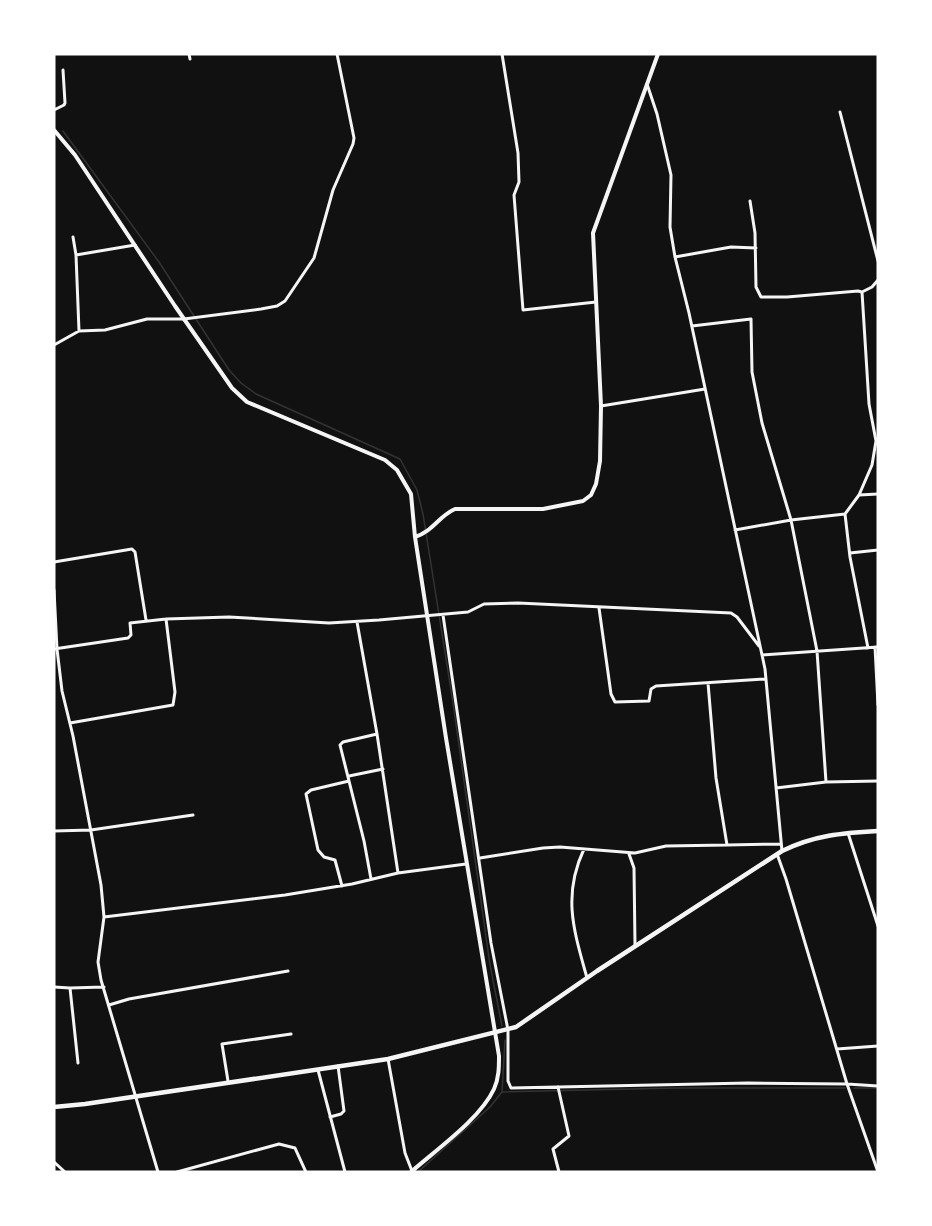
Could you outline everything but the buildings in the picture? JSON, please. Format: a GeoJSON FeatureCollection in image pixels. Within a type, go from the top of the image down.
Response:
{"type":"FeatureCollection","features":[{"type":"Feature","properties":{"kind":"main road"},"geometry":{"type":"LineString","coordinates":[[54,1107],[388,1059],[516,1028],[587,978],[779,853],[802,841],[831,834],[878,831]]}},
{"type":"Feature","properties":{"kind":"street"},"geometry":{"type":"LineString","coordinates":[[189,54],[190,59]]}},
{"type":"Feature","properties":{"kind":"street"},"geometry":{"type":"LineString","coordinates":[[54,345],[79,331],[105,330],[147,319],[184,319],[280,305],[287,298],[314,258],[333,190],[354,141],[337,54]]}},
{"type":"Feature","properties":{"kind":"street"},"geometry":{"type":"LineString","coordinates":[[502,54],[518,153],[519,182],[514,195],[523,310],[596,302]]}},
{"type":"Feature","properties":{"kind":"street"},"geometry":{"type":"LineString","coordinates":[[415,537],[424,534],[443,515],[456,509],[543,509],[583,501],[591,495],[596,484],[600,461],[601,406],[593,233],[658,54]]}},
{"type":"Feature","properties":{"kind":"street"},"geometry":{"type":"LineString","coordinates":[[54,110],[65,103],[63,70]]}},
{"type":"Feature","properties":{"kind":"street"},"geometry":{"type":"LineString","coordinates":[[647,83],[657,114],[671,175],[669,216],[675,257],[692,326],[762,655],[781,844],[779,853],[847,1084],[878,1172]]}},
{"type":"Feature","properties":{"kind":"street"},"geometry":{"type":"LineString","coordinates":[[840,112],[878,261]]}},
{"type":"Feature","properties":{"kind":"street"},"geometry":{"type":"LineString","coordinates":[[54,130],[75,155],[232,388],[246,402],[386,460],[397,470],[411,494],[415,537],[430,616],[466,864],[499,1056],[498,1074],[493,1091],[474,1117],[411,1172],[405,1153],[388,1059]]}},
{"type":"Feature","properties":{"kind":"street"},"geometry":{"type":"LineString","coordinates":[[750,201],[756,248],[756,287],[761,297],[862,292],[872,287],[878,280]]}},
{"type":"Feature","properties":{"kind":"street"},"geometry":{"type":"LineString","coordinates":[[73,237],[76,255],[79,331]]}},
{"type":"Feature","properties":{"kind":"street"},"geometry":{"type":"LineString","coordinates":[[76,255],[135,245]]}},
{"type":"Feature","properties":{"kind":"street"},"geometry":{"type":"LineString","coordinates":[[675,257],[731,247],[756,248]]}},
{"type":"Feature","properties":{"kind":"street"},"geometry":{"type":"LineString","coordinates":[[862,292],[869,404],[876,441],[872,465],[859,495],[845,514],[868,648]]}},
{"type":"Feature","properties":{"kind":"street"},"geometry":{"type":"LineString","coordinates":[[692,326],[751,319],[752,372],[762,423],[791,520],[817,651],[826,782]]}},
{"type":"Feature","properties":{"kind":"street"},"geometry":{"type":"LineString","coordinates":[[601,406],[705,389]]}},
{"type":"Feature","properties":{"kind":"street"},"geometry":{"type":"LineString","coordinates":[[859,495],[878,494]]}},
{"type":"Feature","properties":{"kind":"street"},"geometry":{"type":"LineString","coordinates":[[735,530],[791,520],[845,514]]}},
{"type":"Feature","properties":{"kind":"street"},"geometry":{"type":"LineString","coordinates":[[54,562],[132,549],[135,552],[146,620]]}},
{"type":"Feature","properties":{"kind":"street"},"geometry":{"type":"LineString","coordinates":[[850,553],[878,550]]}},
{"type":"Feature","properties":{"kind":"street"},"geometry":{"type":"LineString","coordinates":[[54,590],[56,649],[62,691],[101,885],[104,916],[98,962],[158,1172]]}},
{"type":"Feature","properties":{"kind":"street"},"geometry":{"type":"LineString","coordinates":[[56,649],[129,638],[130,623],[146,620],[230,617],[329,623],[442,615],[468,612],[484,604],[518,603],[731,613],[737,617],[760,647]]}},
{"type":"Feature","properties":{"kind":"street"},"geometry":{"type":"LineString","coordinates":[[599,608],[613,701],[619,703],[649,701],[651,688],[656,686],[766,679]]}},
{"type":"Feature","properties":{"kind":"street"},"geometry":{"type":"LineString","coordinates":[[442,615],[494,961],[508,1030],[509,1085],[514,1088],[558,1089],[847,1084],[878,1086]]}},
{"type":"Feature","properties":{"kind":"street"},"geometry":{"type":"LineString","coordinates":[[70,723],[173,705],[175,692],[166,619]]}},
{"type":"Feature","properties":{"kind":"street"},"geometry":{"type":"LineString","coordinates":[[357,621],[383,769],[398,873]]}},
{"type":"Feature","properties":{"kind":"street"},"geometry":{"type":"LineString","coordinates":[[762,655],[876,647],[878,705]]}},
{"type":"Feature","properties":{"kind":"street"},"geometry":{"type":"LineString","coordinates":[[708,683],[716,778],[728,845]]}},
{"type":"Feature","properties":{"kind":"street"},"geometry":{"type":"LineString","coordinates":[[371,879],[341,743],[377,734]]}},
{"type":"Feature","properties":{"kind":"street"},"geometry":{"type":"LineString","coordinates":[[349,776],[383,769]]}},
{"type":"Feature","properties":{"kind":"street"},"geometry":{"type":"LineString","coordinates":[[342,886],[335,860],[324,857],[318,850],[306,794],[310,789],[350,781]]}},
{"type":"Feature","properties":{"kind":"street"},"geometry":{"type":"LineString","coordinates":[[776,788],[826,782],[878,782]]}},
{"type":"Feature","properties":{"kind":"street"},"geometry":{"type":"LineString","coordinates":[[54,831],[91,830],[193,815]]}},
{"type":"Feature","properties":{"kind":"street"},"geometry":{"type":"LineString","coordinates":[[848,833],[878,926]]}},
{"type":"Feature","properties":{"kind":"street"},"geometry":{"type":"LineString","coordinates":[[480,858],[543,848],[629,853],[666,846],[781,844]]}},
{"type":"Feature","properties":{"kind":"street"},"geometry":{"type":"LineString","coordinates":[[584,849],[573,876],[572,902],[575,934],[587,978]]}},
{"type":"Feature","properties":{"kind":"street"},"geometry":{"type":"LineString","coordinates":[[629,853],[634,868],[635,947]]}},
{"type":"Feature","properties":{"kind":"street"},"geometry":{"type":"LineString","coordinates":[[104,916],[285,895],[342,886],[398,873],[466,864]]}},
{"type":"Feature","properties":{"kind":"street"},"geometry":{"type":"LineString","coordinates":[[109,1005],[129,999],[288,971]]}},
{"type":"Feature","properties":{"kind":"street"},"geometry":{"type":"LineString","coordinates":[[54,987],[104,987]]}},
{"type":"Feature","properties":{"kind":"street"},"geometry":{"type":"LineString","coordinates":[[70,988],[78,1063]]}},
{"type":"Feature","properties":{"kind":"street"},"geometry":{"type":"LineString","coordinates":[[228,1082],[222,1044],[291,1034]]}},
{"type":"Feature","properties":{"kind":"street"},"geometry":{"type":"LineString","coordinates":[[837,1049],[878,1046]]}},
{"type":"Feature","properties":{"kind":"street"},"geometry":{"type":"LineString","coordinates":[[330,1117],[344,1111],[338,1066]]}},
{"type":"Feature","properties":{"kind":"street"},"geometry":{"type":"LineString","coordinates":[[318,1069],[345,1172]]}},
{"type":"Feature","properties":{"kind":"street"},"geometry":{"type":"LineString","coordinates":[[850,1093],[855,1085]]}},
{"type":"Feature","properties":{"kind":"street"},"geometry":{"type":"LineString","coordinates":[[558,1089],[569,1135],[554,1147],[559,1172]]}},
{"type":"Feature","properties":{"kind":"street"},"geometry":{"type":"LineString","coordinates":[[177,1172],[279,1144],[295,1149],[306,1172]]}},
{"type":"Feature","properties":{"kind":"street"},"geometry":{"type":"LineString","coordinates":[[54,1162],[65,1172]]}},
{"type":"Feature","properties":{"kind":"waterway"},"geometry":{"type":"LineString","coordinates":[[63,131],[159,262],[229,370],[241,383],[256,394],[400,459],[417,490],[423,514],[453,703],[490,965],[502,1026]]}},
{"type":"Feature","properties":{"kind":"waterway"},"geometry":{"type":"LineString","coordinates":[[418,1172],[490,1107],[502,1092],[505,1040]]}},
{"type":"Feature","properties":{"kind":"waterway"},"geometry":{"type":"LineString","coordinates":[[502,1092],[676,1088],[845,1088]]}},
{"type":"Feature","properties":{"kind":"waterway"},"geometry":{"type":"LineString","coordinates":[[854,1088],[878,1088]]}}]}
